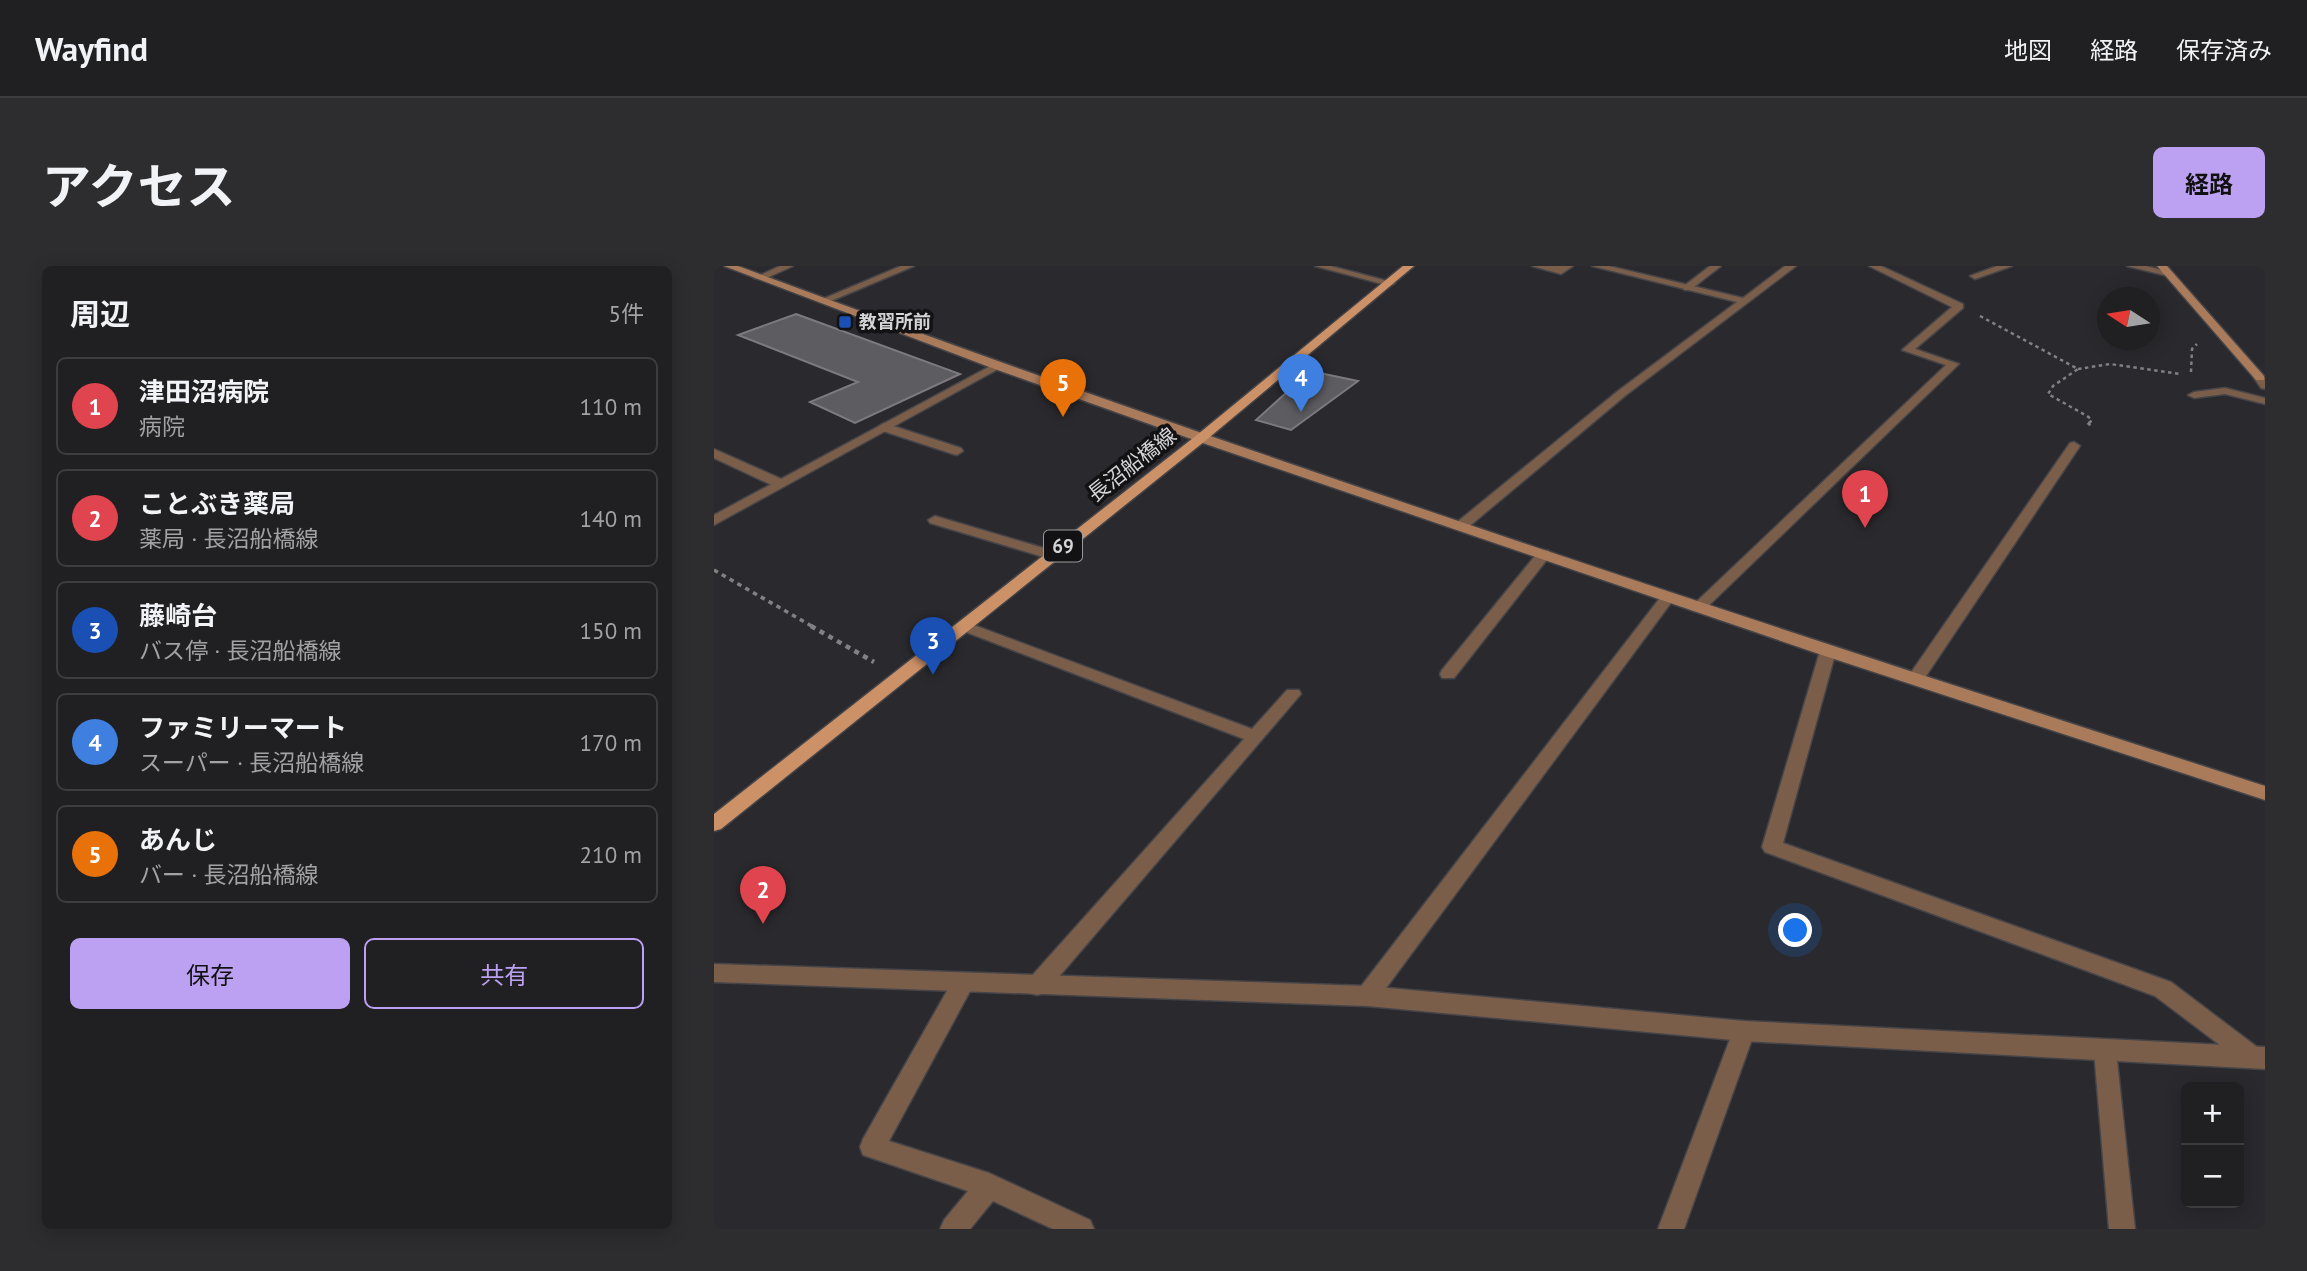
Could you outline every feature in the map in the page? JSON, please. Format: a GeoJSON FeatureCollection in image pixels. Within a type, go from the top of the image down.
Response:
{"type":"FeatureCollection","features":[{"type":"Feature","properties":{"kind":"main road","name":"長沼船橋線"},"geometry":{"type":"LineString","coordinates":[[714,824],[1200,438],[1409,266]]}},
{"type":"Feature","properties":{"kind":"street"},"geometry":{"type":"LineString","coordinates":[[729,266],[996,366],[1200,438],[1828,651],[2265,793]]}},
{"type":"Feature","properties":{"kind":"street"},"geometry":{"type":"LineString","coordinates":[[759,278],[789,266]]}},
{"type":"Feature","properties":{"kind":"street"},"geometry":{"type":"LineString","coordinates":[[823,301],[909,266]]}},
{"type":"Feature","properties":{"kind":"street"},"geometry":{"type":"LineString","coordinates":[[1321,266],[1390,284]]}},
{"type":"Feature","properties":{"kind":"street"},"geometry":{"type":"LineString","coordinates":[[1537,266],[1561,271],[1568,266]]}},
{"type":"Feature","properties":{"kind":"street"},"geometry":{"type":"LineString","coordinates":[[1597,266],[1744,301]]}},
{"type":"Feature","properties":{"kind":"street"},"geometry":{"type":"LineString","coordinates":[[1687,288],[1716,266]]}},
{"type":"Feature","properties":{"kind":"street"},"geometry":{"type":"LineString","coordinates":[[1461,526],[1622,393],[1791,266]]}},
{"type":"Feature","properties":{"kind":"street"},"geometry":{"type":"LineString","coordinates":[[1698,607],[1954,364],[1907,349],[1959,306],[1877,266]]}},
{"type":"Feature","properties":{"kind":"street"},"geometry":{"type":"LineString","coordinates":[[1975,276],[2007,266]]}},
{"type":"Feature","properties":{"kind":"street"},"geometry":{"type":"LineString","coordinates":[[2132,266],[2165,269],[2263,381]]}},
{"type":"Feature","properties":{"kind":"street"},"geometry":{"type":"LineString","coordinates":[[714,521],[996,366]]}},
{"type":"Feature","properties":{"kind":"street"},"geometry":{"type":"LineString","coordinates":[[2194,395],[2225,391],[2265,401]]}},
{"type":"Feature","properties":{"kind":"street"},"geometry":{"type":"LineString","coordinates":[[884,427],[957,452]]}},
{"type":"Feature","properties":{"kind":"street"},"geometry":{"type":"LineString","coordinates":[[1916,678],[2074,446]]}},
{"type":"Feature","properties":{"kind":"street"},"geometry":{"type":"LineString","coordinates":[[714,453],[781,484]]}},
{"type":"Feature","properties":{"kind":"street"},"geometry":{"type":"LineString","coordinates":[[935,520],[1052,555]]}},
{"type":"Feature","properties":{"kind":"street"},"geometry":{"type":"LineString","coordinates":[[1448,674],[1544,554]]}},
{"type":"Feature","properties":{"kind":"street"},"geometry":{"type":"LineString","coordinates":[[1367,996],[1668,597]]}},
{"type":"Feature","properties":{"kind":"street"},"geometry":{"type":"LineString","coordinates":[[963,626],[1253,736]]}},
{"type":"Feature","properties":{"kind":"street"},"geometry":{"type":"LineString","coordinates":[[1828,651],[1772,848],[2163,989],[2259,1057]]}},
{"type":"Feature","properties":{"kind":"street"},"geometry":{"type":"LineString","coordinates":[[1037,986],[1253,736],[1293,694]]}},
{"type":"Feature","properties":{"kind":"street"},"geometry":{"type":"LineString","coordinates":[[714,973],[1367,996],[1744,1031],[2259,1057]]}},
{"type":"Feature","properties":{"kind":"street"},"geometry":{"type":"LineString","coordinates":[[964,982],[872,1147],[989,1186],[1081,1229]]}},
{"type":"Feature","properties":{"kind":"street"},"geometry":{"type":"LineString","coordinates":[[1671,1229],[1744,1031]]}},
{"type":"Feature","properties":{"kind":"street"},"geometry":{"type":"LineString","coordinates":[[2105,1051],[2122,1229]]}},
{"type":"Feature","properties":{"kind":"street"},"geometry":{"type":"LineString","coordinates":[[953,1229],[989,1186]]}},
{"type":"Feature","properties":{"kind":"path"},"geometry":{"type":"LineString","coordinates":[[1959,306],[2078,369]]}},
{"type":"Feature","properties":{"kind":"path"},"geometry":{"type":"LineString","coordinates":[[2074,446],[2092,419],[2055,401],[2048,394],[2053,386],[2078,369],[2110,364],[2190,374],[2192,349],[2197,343],[2229,343]]}},
{"type":"Feature","properties":{"kind":"path"},"geometry":{"type":"LineString","coordinates":[[714,570],[899,677]]}},
{"type":"Feature","properties":{"kind":"building"},"geometry":{"type":"Polygon","coordinates":[[[796,314],[960,374],[855,423],[810,402],[858,382],[738,335],[796,314]]]}},
{"type":"Feature","properties":{"kind":"building"},"geometry":{"type":"Polygon","coordinates":[[[1310,371],[1358,381],[1291,430],[1256,420],[1310,371]]]}},
{"type":"Feature","properties":{"kind":"place","name":"教習所前"},"geometry":{"type":"Point","coordinates":[845,322]}},
{"type":"Feature","properties":{"kind":"place","name":"ファミリーマート"},"geometry":{"type":"Point","coordinates":[1301,412]}},
{"type":"Feature","properties":{"kind":"place","name":"あんじ"},"geometry":{"type":"Point","coordinates":[1063,417]}},
{"type":"Feature","properties":{"kind":"place","name":"津田沼病院"},"geometry":{"type":"Point","coordinates":[1865,528]}},
{"type":"Feature","properties":{"kind":"place","name":"藤崎台"},"geometry":{"type":"Point","coordinates":[933,675]}},
{"type":"Feature","properties":{"kind":"place","name":"ことぶき薬局"},"geometry":{"type":"Point","coordinates":[763,924]}}]}
